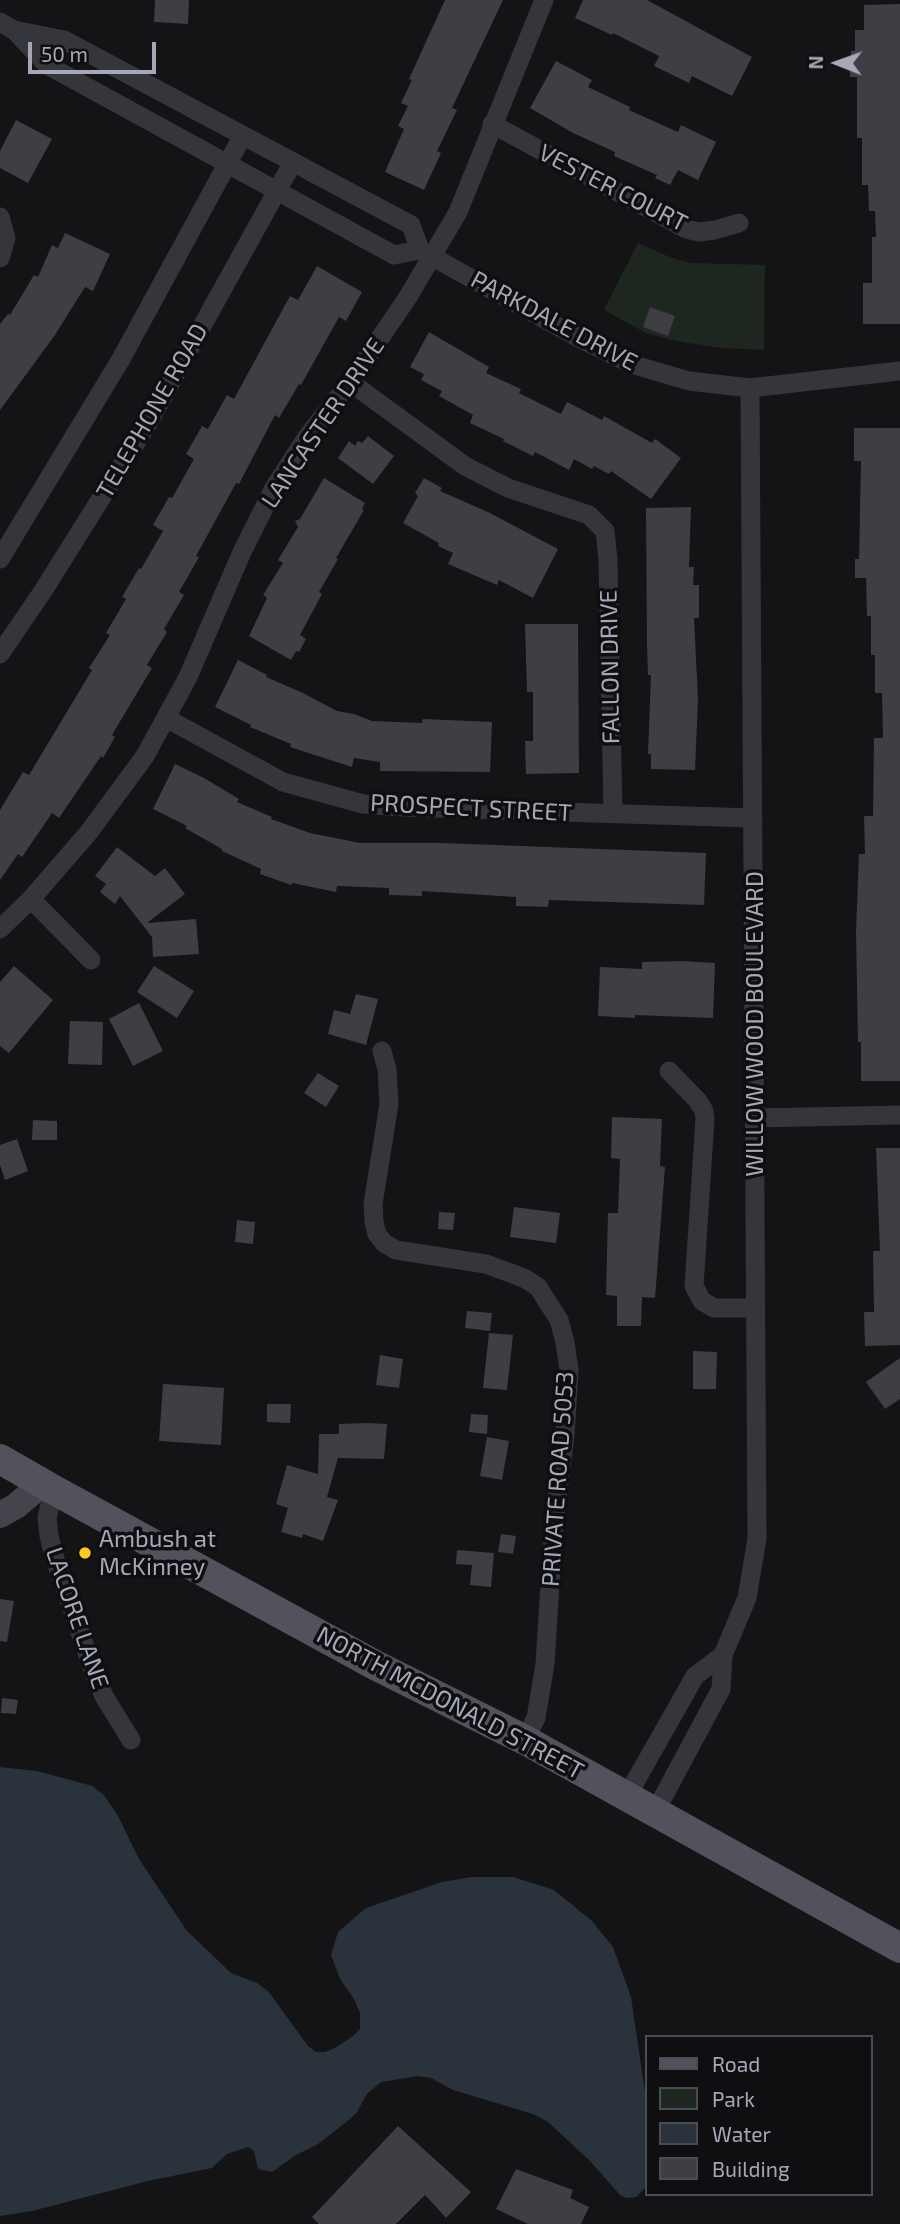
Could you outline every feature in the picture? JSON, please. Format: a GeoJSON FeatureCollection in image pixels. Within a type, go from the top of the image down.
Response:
{"type":"FeatureCollection","features":[{"type":"Feature","properties":{"kind":"main road","name":"NORTH MCDONALD STREET"},"geometry":{"type":"LineString","coordinates":[[0,1459],[375,1665],[526,1740],[900,1948]]}},
{"type":"Feature","properties":{"kind":"street","name":"LANCASTER DRIVE"},"geometry":{"type":"LineString","coordinates":[[0,929],[31,899],[103,815],[145,756],[188,677],[242,552],[274,488],[307,437],[350,382],[408,297],[425,253],[458,212],[544,0]]}},
{"type":"Feature","properties":{"kind":"street"},"geometry":{"type":"LineString","coordinates":[[7,26],[64,40],[411,225],[425,253],[394,255],[228,165],[47,65],[7,26]]}},
{"type":"Feature","properties":{"kind":"street","name":"VESTER COURT"},"geometry":{"type":"LineString","coordinates":[[492,124],[686,229],[699,232],[739,223]]}},
{"type":"Feature","properties":{"kind":"street"},"geometry":{"type":"LineString","coordinates":[[0,559],[121,359],[243,135]]}},
{"type":"Feature","properties":{"kind":"street","name":"TELEPHONE ROAD"},"geometry":{"type":"LineString","coordinates":[[0,654],[43,591],[150,420],[293,162]]}},
{"type":"Feature","properties":{"kind":"street"},"geometry":{"type":"LineString","coordinates":[[0,217],[6,238],[0,258]]}},
{"type":"Feature","properties":{"kind":"street","name":"PARKDALE DRIVE"},"geometry":{"type":"LineString","coordinates":[[425,253],[631,364],[689,381],[750,388],[900,371]]}},
{"type":"Feature","properties":{"kind":"street","name":"FALLON DRIVE"},"geometry":{"type":"LineString","coordinates":[[350,382],[476,472],[530,496],[589,515],[606,531],[613,814]]}},
{"type":"Feature","properties":{"kind":"street","name":"WILLOW WOOD BOULEVARD"},"geometry":{"type":"LineString","coordinates":[[655,1812],[721,1689],[723,1654],[747,1598],[757,1539],[750,388]]}},
{"type":"Feature","properties":{"kind":"street","name":"PROSPECT STREET"},"geometry":{"type":"LineString","coordinates":[[166,718],[283,782],[363,804],[753,818]]}},
{"type":"Feature","properties":{"kind":"street"},"geometry":{"type":"LineString","coordinates":[[31,899],[91,960]]}},
{"type":"Feature","properties":{"kind":"street","name":"PRIVATE ROAD 5053"},"geometry":{"type":"LineString","coordinates":[[382,1051],[387,1069],[389,1104],[373,1203],[377,1234],[384,1243],[396,1250],[486,1264],[524,1278],[538,1287],[559,1320],[565,1342],[569,1370],[565,1435],[554,1521],[545,1664],[536,1718],[526,1740]]}},
{"type":"Feature","properties":{"kind":"street"},"geometry":{"type":"LineString","coordinates":[[669,1071],[698,1101],[705,1119],[694,1286],[702,1301],[715,1308],[756,1308]]}},
{"type":"Feature","properties":{"kind":"street"},"geometry":{"type":"LineString","coordinates":[[755,1118],[900,1115]]}},
{"type":"Feature","properties":{"kind":"street"},"geometry":{"type":"LineString","coordinates":[[0,1515],[48,1487]]}},
{"type":"Feature","properties":{"kind":"street","name":"LACORE LANE"},"geometry":{"type":"LineString","coordinates":[[48,1487],[47,1517],[55,1559],[94,1673],[105,1698],[131,1740]]}},
{"type":"Feature","properties":{"kind":"street","name":"WILLOW WOOD BOULEVARD"},"geometry":{"type":"LineString","coordinates":[[627,1796],[695,1676],[723,1654]]}},
{"type":"Feature","properties":{"kind":"green space"},"geometry":{"type":"Polygon","coordinates":[[[638,243],[691,263],[765,265],[764,350],[721,348],[676,341],[646,333],[604,310],[638,243]]]}},
{"type":"Feature","properties":{"kind":"water"},"geometry":{"type":"Polygon","coordinates":[[[0,1767],[37,1771],[92,1786],[104,1795],[118,1816],[139,1859],[187,1931],[231,1973],[257,1983],[268,1991],[308,2046],[316,2052],[335,2048],[360,2029],[360,2013],[340,1979],[331,1955],[338,1932],[366,1908],[442,1882],[471,1877],[513,1877],[554,1890],[592,1921],[613,1947],[631,1997],[645,2092],[645,2188],[636,2197],[621,2196],[590,2161],[548,2122],[533,2114],[453,2090],[431,2078],[418,2076],[381,2082],[367,2094],[349,2120],[318,2144],[272,2172],[258,2169],[254,2151],[248,2147],[227,2154],[212,2168],[148,2181],[32,2211],[0,2216],[0,1767]]]}},
{"type":"Feature","properties":{"kind":"building"},"geometry":{"type":"Polygon","coordinates":[[[155,0],[189,0],[188,24],[154,22],[155,0]]]}},
{"type":"Feature","properties":{"kind":"building"},"geometry":{"type":"Polygon","coordinates":[[[445,0],[503,0],[452,108],[457,110],[437,151],[441,153],[424,190],[385,172],[404,129],[398,126],[408,106],[401,103],[412,80],[409,79],[445,0]]]}},
{"type":"Feature","properties":{"kind":"building"},"geometry":{"type":"Polygon","coordinates":[[[583,0],[647,0],[752,57],[732,96],[692,76],[689,83],[654,66],[659,56],[575,18],[583,0]]]}},
{"type":"Feature","properties":{"kind":"building"},"geometry":{"type":"Polygon","coordinates":[[[900,4],[900,324],[863,324],[863,283],[872,283],[875,211],[869,211],[868,185],[862,185],[862,138],[857,138],[857,77],[850,77],[851,51],[855,51],[855,30],[864,30],[864,5],[900,4]]]}},
{"type":"Feature","properties":{"kind":"building"},"geometry":{"type":"Polygon","coordinates":[[[556,61],[592,80],[588,87],[630,107],[629,110],[678,132],[681,125],[716,142],[698,180],[678,170],[670,185],[655,178],[657,175],[614,156],[615,152],[573,133],[530,108],[556,61]]]}},
{"type":"Feature","properties":{"kind":"building"},"geometry":{"type":"Polygon","coordinates":[[[16,120],[52,139],[28,183],[0,168],[0,151],[16,120]]]}},
{"type":"Feature","properties":{"kind":"building"},"geometry":{"type":"Polygon","coordinates":[[[65,233],[110,254],[93,291],[85,287],[55,335],[0,410],[0,324],[10,315],[34,275],[38,277],[52,245],[58,248],[65,233]]]}},
{"type":"Feature","properties":{"kind":"building"},"geometry":{"type":"Polygon","coordinates":[[[317,266],[362,292],[346,321],[339,317],[301,385],[299,384],[279,418],[275,415],[239,484],[236,483],[179,592],[184,595],[164,629],[167,632],[147,665],[152,668],[112,735],[115,737],[103,758],[101,756],[59,818],[52,813],[22,857],[18,854],[0,880],[0,810],[23,772],[29,775],[92,670],[89,668],[110,635],[106,633],[126,599],[122,597],[163,531],[153,525],[194,459],[186,454],[202,426],[208,429],[227,395],[234,399],[290,296],[298,300],[317,266]]]}},
{"type":"Feature","properties":{"kind":"building"},"geometry":{"type":"Polygon","coordinates":[[[650,307],[675,316],[668,336],[643,327],[650,307]]]}},
{"type":"Feature","properties":{"kind":"building"},"geometry":{"type":"Polygon","coordinates":[[[429,332],[489,367],[486,373],[521,389],[519,393],[561,414],[567,402],[602,420],[604,416],[652,443],[655,439],[681,458],[651,499],[611,471],[609,474],[594,466],[592,469],[574,459],[569,470],[535,452],[533,456],[503,441],[504,439],[470,423],[473,415],[439,396],[442,391],[421,380],[424,374],[410,367],[429,332]]]}},
{"type":"Feature","properties":{"kind":"building"},"geometry":{"type":"Polygon","coordinates":[[[854,428],[900,428],[900,1081],[861,1081],[861,1042],[858,1042],[856,931],[859,854],[865,854],[864,816],[873,816],[874,738],[883,738],[882,693],[875,693],[875,655],[871,655],[871,616],[867,616],[866,578],[855,578],[855,559],[859,559],[861,461],[854,461],[854,428]]]}},
{"type":"Feature","properties":{"kind":"building"},"geometry":{"type":"Polygon","coordinates":[[[368,436],[394,456],[373,484],[338,458],[349,441],[355,446],[358,441],[362,443],[368,436]]]}},
{"type":"Feature","properties":{"kind":"building"},"geometry":{"type":"Polygon","coordinates":[[[324,478],[365,503],[362,509],[364,510],[319,592],[322,594],[300,635],[306,639],[291,660],[249,636],[267,598],[263,595],[283,563],[278,560],[298,527],[295,521],[300,519],[324,478]]]}},
{"type":"Feature","properties":{"kind":"building"},"geometry":{"type":"Polygon","coordinates":[[[424,478],[442,488],[440,491],[488,512],[558,549],[533,598],[499,580],[497,585],[448,564],[453,553],[403,523],[418,496],[415,493],[424,478]]]}},
{"type":"Feature","properties":{"kind":"building"},"geometry":{"type":"Polygon","coordinates":[[[691,507],[689,567],[694,567],[693,585],[699,585],[699,618],[694,618],[698,699],[695,770],[651,769],[651,754],[648,754],[651,675],[648,675],[647,646],[646,508],[691,507]]]}},
{"type":"Feature","properties":{"kind":"building"},"geometry":{"type":"Polygon","coordinates":[[[525,624],[578,624],[579,773],[526,774],[525,741],[533,741],[533,692],[527,692],[525,624]]]}},
{"type":"Feature","properties":{"kind":"building"},"geometry":{"type":"Polygon","coordinates":[[[238,660],[267,675],[266,677],[337,711],[372,721],[422,723],[423,719],[492,722],[490,772],[380,771],[380,762],[354,758],[352,767],[290,747],[291,744],[250,727],[251,725],[215,707],[238,660]]]}},
{"type":"Feature","properties":{"kind":"building"},"geometry":{"type":"Polygon","coordinates":[[[175,764],[204,778],[239,799],[237,802],[272,817],[271,819],[310,833],[360,843],[442,843],[706,853],[704,905],[549,900],[548,907],[516,906],[516,897],[422,891],[422,896],[389,895],[389,888],[337,886],[336,892],[292,883],[291,885],[260,874],[261,869],[222,851],[185,828],[187,826],[153,809],[175,764]]]}},
{"type":"Feature","properties":{"kind":"building"},"geometry":{"type":"Polygon","coordinates":[[[117,847],[155,876],[165,868],[185,894],[147,923],[196,919],[199,954],[153,957],[152,937],[120,896],[115,904],[100,892],[106,884],[95,876],[117,847]]]}},
{"type":"Feature","properties":{"kind":"building"},"geometry":{"type":"Polygon","coordinates":[[[642,962],[715,963],[713,1018],[598,1016],[600,967],[642,969],[642,962]]]}},
{"type":"Feature","properties":{"kind":"building"},"geometry":{"type":"Polygon","coordinates":[[[14,966],[53,1000],[9,1053],[0,1046],[0,982],[14,966]]]}},
{"type":"Feature","properties":{"kind":"building"},"geometry":{"type":"Polygon","coordinates":[[[154,966],[194,991],[177,1018],[137,992],[154,966]]]}},
{"type":"Feature","properties":{"kind":"building"},"geometry":{"type":"Polygon","coordinates":[[[356,994],[378,999],[366,1045],[328,1034],[334,1010],[350,1014],[356,994]]]}},
{"type":"Feature","properties":{"kind":"building"},"geometry":{"type":"Polygon","coordinates":[[[139,1003],[163,1051],[133,1066],[109,1019],[139,1003]]]}},
{"type":"Feature","properties":{"kind":"building"},"geometry":{"type":"Polygon","coordinates":[[[70,1021],[103,1022],[102,1065],[68,1064],[70,1021]]]}},
{"type":"Feature","properties":{"kind":"building"},"geometry":{"type":"Polygon","coordinates":[[[318,1073],[339,1086],[326,1107],[304,1093],[318,1073]]]}},
{"type":"Feature","properties":{"kind":"building"},"geometry":{"type":"Polygon","coordinates":[[[612,1117],[662,1119],[660,1166],[665,1167],[655,1298],[642,1297],[641,1326],[617,1326],[617,1296],[606,1295],[608,1213],[618,1213],[620,1159],[611,1158],[612,1117]]]}},
{"type":"Feature","properties":{"kind":"building"},"geometry":{"type":"Polygon","coordinates":[[[33,1120],[57,1121],[57,1140],[32,1140],[33,1120]]]}},
{"type":"Feature","properties":{"kind":"building"},"geometry":{"type":"Polygon","coordinates":[[[17,1139],[28,1171],[5,1180],[0,1165],[0,1145],[17,1139]]]}},
{"type":"Feature","properties":{"kind":"building"},"geometry":{"type":"Polygon","coordinates":[[[876,1148],[900,1148],[900,1345],[865,1346],[864,1312],[874,1312],[873,1251],[880,1251],[876,1148]]]}},
{"type":"Feature","properties":{"kind":"building"},"geometry":{"type":"Polygon","coordinates":[[[514,1207],[560,1213],[556,1243],[510,1237],[514,1207]]]}},
{"type":"Feature","properties":{"kind":"building"},"geometry":{"type":"Polygon","coordinates":[[[439,1212],[455,1213],[453,1230],[438,1229],[439,1212]]]}},
{"type":"Feature","properties":{"kind":"building"},"geometry":{"type":"Polygon","coordinates":[[[237,1220],[255,1222],[253,1244],[235,1242],[237,1220]]]}},
{"type":"Feature","properties":{"kind":"building"},"geometry":{"type":"Polygon","coordinates":[[[467,1311],[492,1313],[490,1331],[465,1328],[467,1311]]]}},
{"type":"Feature","properties":{"kind":"building"},"geometry":{"type":"Polygon","coordinates":[[[489,1333],[513,1335],[507,1390],[483,1388],[489,1333]]]}},
{"type":"Feature","properties":{"kind":"building"},"geometry":{"type":"Polygon","coordinates":[[[693,1351],[717,1352],[716,1389],[693,1389],[693,1351]]]}},
{"type":"Feature","properties":{"kind":"building"},"geometry":{"type":"Polygon","coordinates":[[[380,1355],[403,1359],[399,1388],[376,1385],[380,1355]]]}},
{"type":"Feature","properties":{"kind":"building"},"geometry":{"type":"Polygon","coordinates":[[[900,1358],[900,1399],[885,1409],[866,1382],[900,1358]]]}},
{"type":"Feature","properties":{"kind":"building"},"geometry":{"type":"Polygon","coordinates":[[[163,1384],[224,1388],[221,1445],[159,1441],[163,1384]]]}},
{"type":"Feature","properties":{"kind":"building"},"geometry":{"type":"Polygon","coordinates":[[[267,1404],[291,1404],[290,1423],[267,1422],[267,1404]]]}},
{"type":"Feature","properties":{"kind":"building"},"geometry":{"type":"Polygon","coordinates":[[[471,1414],[488,1415],[487,1434],[469,1432],[471,1414]]]}},
{"type":"Feature","properties":{"kind":"building"},"geometry":{"type":"Polygon","coordinates":[[[339,1424],[387,1424],[384,1459],[338,1458],[327,1497],[338,1500],[323,1541],[303,1534],[302,1538],[281,1532],[288,1508],[276,1504],[287,1465],[318,1474],[319,1434],[339,1434],[339,1424]]]}},
{"type":"Feature","properties":{"kind":"building"},"geometry":{"type":"Polygon","coordinates":[[[487,1437],[509,1441],[502,1480],[480,1476],[487,1437]]]}},
{"type":"Feature","properties":{"kind":"building"},"geometry":{"type":"Polygon","coordinates":[[[501,1534],[516,1536],[513,1554],[498,1552],[501,1534]]]}},
{"type":"Feature","properties":{"kind":"building"},"geometry":{"type":"Polygon","coordinates":[[[457,1550],[494,1553],[491,1587],[470,1585],[472,1565],[456,1564],[457,1550]]]}},
{"type":"Feature","properties":{"kind":"building"},"geometry":{"type":"Polygon","coordinates":[[[0,1599],[14,1601],[7,1642],[0,1641],[0,1599]]]}},
{"type":"Feature","properties":{"kind":"building"},"geometry":{"type":"Polygon","coordinates":[[[2,1698],[18,1700],[16,1714],[1,1713],[2,1698]]]}},
{"type":"Feature","properties":{"kind":"building"},"geometry":{"type":"Polygon","coordinates":[[[398,2126],[471,2192],[446,2218],[425,2195],[396,2224],[319,2224],[312,2217],[398,2126]]]}},
{"type":"Feature","properties":{"kind":"building"},"geometry":{"type":"Polygon","coordinates":[[[516,2169],[573,2190],[570,2198],[589,2207],[581,2224],[528,2224],[496,2209],[516,2169]]]}},
{"type":"Feature","properties":{"kind":"place","name":"Ambush at McKinney"},"geometry":{"type":"Point","coordinates":[85,1553]}}]}
